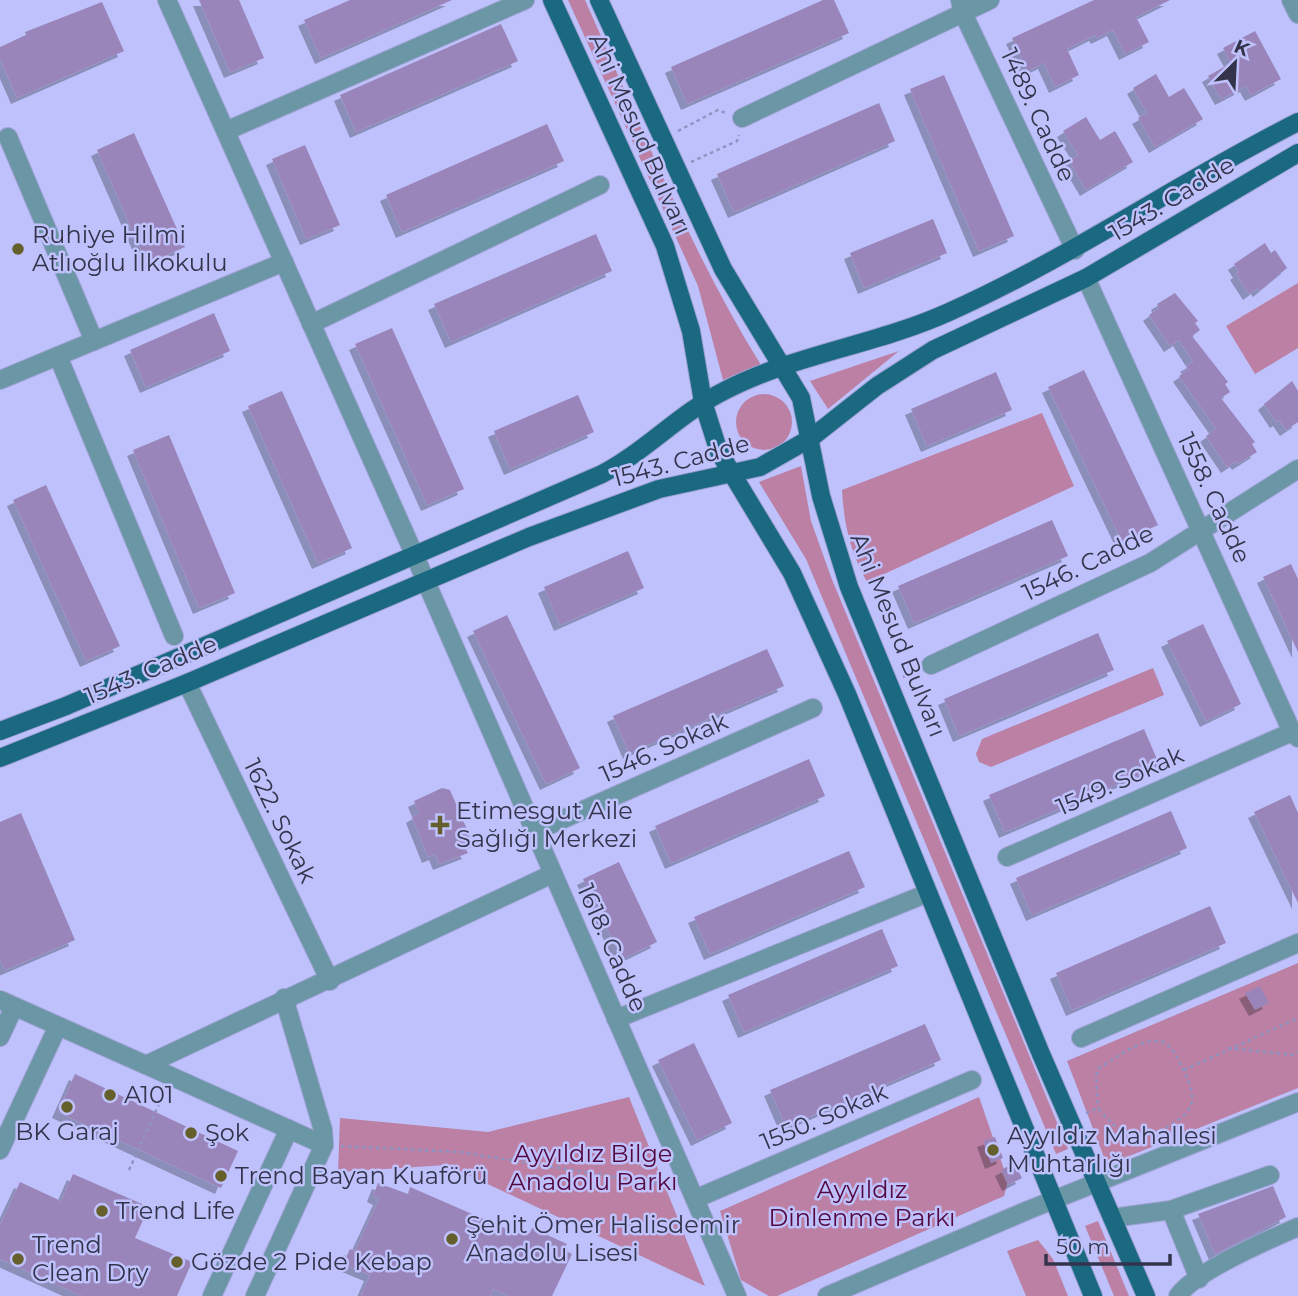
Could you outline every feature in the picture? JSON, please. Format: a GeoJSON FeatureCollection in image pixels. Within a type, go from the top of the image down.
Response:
{"type":"FeatureCollection","features":[{"type":"Feature","properties":{"kind":"main road","name":"Ahi Mesud Bulvarı"},"geometry":{"type":"LineString","coordinates":[[552,0],[664,246],[691,331],[703,402],[719,452],[803,595],[1093,1296]]}},
{"type":"Feature","properties":{"kind":"main road","name":"Ahi Mesud Bulvarı"},"geometry":{"type":"LineString","coordinates":[[599,0],[723,269],[801,398],[811,438],[816,480],[832,540],[1070,1119],[1146,1296]]}},
{"type":"Feature","properties":{"kind":"main road","name":"1543. Cadde"},"geometry":{"type":"LineString","coordinates":[[0,731],[66,706],[624,463],[703,402],[736,385],[782,367],[914,327],[1075,250],[1298,122]]}},
{"type":"Feature","properties":{"kind":"main road","name":"1543. Cadde"},"geometry":{"type":"LineString","coordinates":[[0,758],[631,498],[678,483],[760,467],[811,438],[877,386],[933,350],[1086,278],[1298,153]]}},
{"type":"Feature","properties":{"kind":"street","name":"1618. Cadde"},"geometry":{"type":"LineString","coordinates":[[167,0],[414,554],[737,1296]]}},
{"type":"Feature","properties":{"kind":"street"},"geometry":{"type":"LineString","coordinates":[[226,131],[525,0]]}},
{"type":"Feature","properties":{"kind":"street"},"geometry":{"type":"LineString","coordinates":[[742,118],[961,7],[990,0]]}},
{"type":"Feature","properties":{"kind":"street"},"geometry":{"type":"LineString","coordinates":[[1291,0],[1298,14]]}},
{"type":"Feature","properties":{"kind":"street","name":"1489. Cadde"},"geometry":{"type":"LineString","coordinates":[[961,7],[1075,250]]}},
{"type":"Feature","properties":{"kind":"street"},"geometry":{"type":"LineString","coordinates":[[8,137],[94,341]]}},
{"type":"Feature","properties":{"kind":"street"},"geometry":{"type":"LineString","coordinates":[[312,324],[600,185]]}},
{"type":"Feature","properties":{"kind":"street"},"geometry":{"type":"LineString","coordinates":[[0,380],[284,262]]}},
{"type":"Feature","properties":{"kind":"street","name":"1558. Cadde"},"geometry":{"type":"LineString","coordinates":[[1086,278],[1295,735]]}},
{"type":"Feature","properties":{"kind":"street"},"geometry":{"type":"LineString","coordinates":[[58,356],[174,636]]}},
{"type":"Feature","properties":{"kind":"street","name":"1546. Cadde"},"geometry":{"type":"LineString","coordinates":[[931,665],[1150,563],[1298,469]]}},
{"type":"Feature","properties":{"kind":"street","name":"1622. Sokak"},"geometry":{"type":"LineString","coordinates":[[187,683],[330,981]]}},
{"type":"Feature","properties":{"kind":"street","name":"1546. Sokak"},"geometry":{"type":"LineString","coordinates":[[534,832],[813,708]]}},
{"type":"Feature","properties":{"kind":"street","name":"1549. Sokak"},"geometry":{"type":"LineString","coordinates":[[1007,857],[1295,735]]}},
{"type":"Feature","properties":{"kind":"street"},"geometry":{"type":"LineString","coordinates":[[146,1065],[284,998],[330,981],[552,874]]}},
{"type":"Feature","properties":{"kind":"street"},"geometry":{"type":"LineString","coordinates":[[616,1019],[928,893]]}},
{"type":"Feature","properties":{"kind":"street"},"geometry":{"type":"LineString","coordinates":[[1081,1038],[1298,943]]}},
{"type":"Feature","properties":{"kind":"street"},"geometry":{"type":"LineString","coordinates":[[255,1296],[324,1145],[323,1130],[284,998]]}},
{"type":"Feature","properties":{"kind":"street"},"geometry":{"type":"LineString","coordinates":[[0,1037],[7,1003],[324,1145]]}},
{"type":"Feature","properties":{"kind":"street"},"geometry":{"type":"LineString","coordinates":[[0,1150],[58,1026]]}},
{"type":"Feature","properties":{"kind":"street","name":"1550. Sokak"},"geometry":{"type":"LineString","coordinates":[[692,1194],[972,1080]]}},
{"type":"Feature","properties":{"kind":"street"},"geometry":{"type":"LineString","coordinates":[[827,1296],[1053,1200],[1298,1102]]}},
{"type":"Feature","properties":{"kind":"street"},"geometry":{"type":"LineString","coordinates":[[212,1296],[289,1129]]}},
{"type":"Feature","properties":{"kind":"street"},"geometry":{"type":"LineString","coordinates":[[1112,1218],[1171,1210],[1270,1175]]}},
{"type":"Feature","properties":{"kind":"street"},"geometry":{"type":"LineString","coordinates":[[1171,1210],[1199,1279]]}},
{"type":"Feature","properties":{"kind":"street"},"geometry":{"type":"LineString","coordinates":[[1178,1296],[1199,1279],[1298,1227]]}},
{"type":"Feature","properties":{"kind":"path"},"geometry":{"type":"LineString","coordinates":[[663,139],[718,110],[742,118],[737,141],[677,169]]}},
{"type":"Feature","properties":{"kind":"path"},"geometry":{"type":"LineString","coordinates":[[891,683],[931,665]]}},
{"type":"Feature","properties":{"kind":"path"},"geometry":{"type":"LineString","coordinates":[[1184,1070],[1298,1018]]}},
{"type":"Feature","properties":{"kind":"path"},"geometry":{"type":"LineString","coordinates":[[1154,1040],[1165,1042],[1174,1050],[1192,1091],[1191,1105],[1186,1116],[1152,1135],[1124,1133],[1109,1123],[1098,1108],[1096,1096],[1099,1068],[1154,1040]]}},
{"type":"Feature","properties":{"kind":"path"},"geometry":{"type":"LineString","coordinates":[[1228,1048],[1292,1055],[1298,1052]]}},
{"type":"Feature","properties":{"kind":"path"},"geometry":{"type":"LineString","coordinates":[[129,1170],[172,1077]]}},
{"type":"Feature","properties":{"kind":"path"},"geometry":{"type":"LineString","coordinates":[[1070,1119],[1098,1108]]}},
{"type":"Feature","properties":{"kind":"path"},"geometry":{"type":"LineString","coordinates":[[324,1145],[460,1152],[692,1194]]}},
{"type":"Feature","properties":{"kind":"green space"},"geometry":{"type":"Polygon","coordinates":[[[568,0],[585,0],[689,232],[735,322],[761,365],[723,380],[698,286],[568,0]]]}},
{"type":"Feature","properties":{"kind":"green space"},"geometry":{"type":"Polygon","coordinates":[[[1298,283],[1298,348],[1255,374],[1226,326],[1298,283]]]}},
{"type":"Feature","properties":{"kind":"green space"},"geometry":{"type":"Polygon","coordinates":[[[899,351],[828,409],[810,381],[899,351]]]}},
{"type":"Feature","properties":{"kind":"green space"},"geometry":{"type":"Polygon","coordinates":[[[758,394],[770,394],[780,398],[788,406],[792,422],[788,438],[780,446],[770,450],[758,450],[748,446],[740,438],[736,428],[736,416],[740,406],[748,398],[758,394]]]}},
{"type":"Feature","properties":{"kind":"green space"},"geometry":{"type":"Polygon","coordinates":[[[1042,413],[1074,486],[867,582],[849,538],[842,490],[1042,413]]]}},
{"type":"Feature","properties":{"kind":"green space"},"geometry":{"type":"Polygon","coordinates":[[[801,466],[811,521],[831,577],[1068,1149],[1056,1154],[806,559],[759,482],[801,466]]]}},
{"type":"Feature","properties":{"kind":"green space"},"geometry":{"type":"Polygon","coordinates":[[[1153,668],[1164,695],[991,767],[979,762],[976,754],[982,739],[1153,668]]]}},
{"type":"Feature","properties":{"kind":"green space"},"geometry":{"type":"Polygon","coordinates":[[[1298,963],[1298,1088],[1107,1165],[1067,1061],[1298,963]]]}},
{"type":"Feature","properties":{"kind":"green space","name":"Ayyıldız Bilge Anadolu Parkı"},"geometry":{"type":"Polygon","coordinates":[[[629,1097],[705,1286],[447,1165],[338,1172],[340,1118],[488,1132],[629,1097]]]}},
{"type":"Feature","properties":{"kind":"green space","name":"Ayyıldız Dinlenme Parkı"},"geometry":{"type":"Polygon","coordinates":[[[979,1097],[1008,1181],[1004,1196],[777,1296],[769,1296],[741,1280],[720,1211],[979,1097]]]}},
{"type":"Feature","properties":{"kind":"green space"},"geometry":{"type":"Polygon","coordinates":[[[1098,1221],[1129,1296],[1114,1296],[1085,1226],[1098,1221]]]}},
{"type":"Feature","properties":{"kind":"green space"},"geometry":{"type":"Polygon","coordinates":[[[1038,1240],[1053,1259],[1068,1296],[1026,1296],[1007,1251],[1038,1240]]]}},
{"type":"Feature","properties":{"kind":"building"},"geometry":{"type":"Polygon","coordinates":[[[199,0],[239,0],[264,58],[230,72],[199,0]]]}},
{"type":"Feature","properties":{"kind":"building"},"geometry":{"type":"Polygon","coordinates":[[[350,0],[452,0],[321,58],[304,20],[350,0]]]}},
{"type":"Feature","properties":{"kind":"building"},"geometry":{"type":"Polygon","coordinates":[[[823,0],[834,0],[849,33],[687,104],[671,67],[823,0]]]}},
{"type":"Feature","properties":{"kind":"building"},"geometry":{"type":"Polygon","coordinates":[[[1094,0],[1170,0],[1136,17],[1149,42],[1125,54],[1113,30],[1097,38],[1095,35],[1067,49],[1079,75],[1055,87],[1044,63],[1028,71],[1012,38],[1094,0]]]}},
{"type":"Feature","properties":{"kind":"building"},"geometry":{"type":"Polygon","coordinates":[[[102,2],[124,51],[17,98],[0,59],[0,47],[26,35],[25,32],[102,2]]]}},
{"type":"Feature","properties":{"kind":"building"},"geometry":{"type":"Polygon","coordinates":[[[501,24],[518,61],[356,132],[340,95],[501,24]]]}},
{"type":"Feature","properties":{"kind":"building"},"geometry":{"type":"Polygon","coordinates":[[[1255,31],[1281,79],[1251,95],[1246,86],[1221,99],[1208,76],[1231,63],[1223,48],[1255,31]]]}},
{"type":"Feature","properties":{"kind":"building"},"geometry":{"type":"Polygon","coordinates":[[[1156,74],[1169,97],[1184,88],[1203,119],[1155,147],[1138,118],[1147,113],[1133,88],[1156,74]]]}},
{"type":"Feature","properties":{"kind":"building"},"geometry":{"type":"Polygon","coordinates":[[[944,75],[1014,236],[979,251],[910,89],[944,75]]]}},
{"type":"Feature","properties":{"kind":"building"},"geometry":{"type":"Polygon","coordinates":[[[879,103],[895,141],[734,212],[717,174],[879,103]]]}},
{"type":"Feature","properties":{"kind":"building"},"geometry":{"type":"Polygon","coordinates":[[[1086,117],[1100,140],[1115,131],[1133,162],[1086,190],[1069,161],[1078,155],[1063,131],[1086,117]]]}},
{"type":"Feature","properties":{"kind":"building"},"geometry":{"type":"Polygon","coordinates":[[[547,124],[564,161],[402,232],[386,195],[547,124]]]}},
{"type":"Feature","properties":{"kind":"building"},"geometry":{"type":"Polygon","coordinates":[[[134,133],[185,247],[147,264],[97,150],[134,133]]]}},
{"type":"Feature","properties":{"kind":"building"},"geometry":{"type":"Polygon","coordinates":[[[305,145],[340,225],[306,239],[272,159],[305,145]]]}},
{"type":"Feature","properties":{"kind":"building"},"geometry":{"type":"Polygon","coordinates":[[[933,219],[947,253],[864,288],[850,253],[933,219]]]}},
{"type":"Feature","properties":{"kind":"building"},"geometry":{"type":"Polygon","coordinates":[[[596,234],[612,271],[451,342],[434,304],[596,234]]]}},
{"type":"Feature","properties":{"kind":"building"},"geometry":{"type":"Polygon","coordinates":[[[1265,243],[1271,253],[1275,250],[1287,268],[1259,291],[1257,288],[1249,294],[1236,274],[1239,272],[1234,264],[1265,243]]]}},
{"type":"Feature","properties":{"kind":"building"},"geometry":{"type":"Polygon","coordinates":[[[1175,293],[1198,321],[1195,323],[1200,330],[1192,336],[1228,382],[1225,384],[1230,392],[1221,398],[1255,442],[1252,444],[1257,452],[1238,464],[1236,461],[1227,467],[1206,436],[1216,429],[1179,376],[1189,369],[1186,366],[1193,362],[1179,340],[1170,346],[1149,315],[1159,308],[1157,304],[1175,293]]]}},
{"type":"Feature","properties":{"kind":"building"},"geometry":{"type":"Polygon","coordinates":[[[214,313],[230,351],[146,387],[130,350],[214,313]]]}},
{"type":"Feature","properties":{"kind":"building"},"geometry":{"type":"Polygon","coordinates":[[[392,328],[464,489],[427,505],[355,344],[392,328]]]}},
{"type":"Feature","properties":{"kind":"building"},"geometry":{"type":"Polygon","coordinates":[[[1084,370],[1158,525],[1122,542],[1048,387],[1084,370]]]}},
{"type":"Feature","properties":{"kind":"building"},"geometry":{"type":"Polygon","coordinates":[[[996,372],[1012,410],[927,446],[911,409],[996,372]]]}},
{"type":"Feature","properties":{"kind":"building"},"geometry":{"type":"Polygon","coordinates":[[[1292,381],[1298,391],[1298,422],[1286,430],[1279,420],[1276,422],[1264,404],[1292,381]]]}},
{"type":"Feature","properties":{"kind":"building"},"geometry":{"type":"Polygon","coordinates":[[[282,391],[352,548],[318,563],[248,406],[282,391]]]}},
{"type":"Feature","properties":{"kind":"building"},"geometry":{"type":"Polygon","coordinates":[[[578,395],[594,432],[510,469],[494,431],[578,395]]]}},
{"type":"Feature","properties":{"kind":"building"},"geometry":{"type":"Polygon","coordinates":[[[169,435],[235,593],[199,608],[133,450],[169,435]]]}},
{"type":"Feature","properties":{"kind":"building"},"geometry":{"type":"Polygon","coordinates":[[[46,485],[120,646],[86,661],[13,500],[46,485]]]}},
{"type":"Feature","properties":{"kind":"building"},"geometry":{"type":"Polygon","coordinates":[[[1052,520],[1068,556],[914,623],[898,586],[1052,520]]]}},
{"type":"Feature","properties":{"kind":"building"},"geometry":{"type":"Polygon","coordinates":[[[628,551],[644,588],[560,625],[544,587],[628,551]]]}},
{"type":"Feature","properties":{"kind":"building"},"geometry":{"type":"Polygon","coordinates":[[[1291,564],[1298,579],[1298,652],[1263,577],[1291,564]]]}},
{"type":"Feature","properties":{"kind":"building"},"geometry":{"type":"Polygon","coordinates":[[[507,615],[580,768],[546,784],[473,631],[507,615]]]}},
{"type":"Feature","properties":{"kind":"building"},"geometry":{"type":"Polygon","coordinates":[[[1203,624],[1241,704],[1206,721],[1167,641],[1203,624]]]}},
{"type":"Feature","properties":{"kind":"building"},"geometry":{"type":"Polygon","coordinates":[[[1098,633],[1114,670],[959,736],[944,699],[1098,633]]]}},
{"type":"Feature","properties":{"kind":"building"},"geometry":{"type":"Polygon","coordinates":[[[767,649],[784,686],[629,753],[613,716],[767,649]]]}},
{"type":"Feature","properties":{"kind":"building"},"geometry":{"type":"Polygon","coordinates":[[[1144,729],[1160,766],[1005,832],[989,795],[1144,729]]]}},
{"type":"Feature","properties":{"kind":"building"},"geometry":{"type":"Polygon","coordinates":[[[809,759],[825,796],[671,863],[655,826],[809,759]]]}},
{"type":"Feature","properties":{"kind":"building","name":"Etimesgut Aile Sağlığı Merkezi"},"geometry":{"type":"Polygon","coordinates":[[[442,788],[450,790],[469,834],[471,847],[466,850],[468,853],[439,864],[435,854],[428,857],[412,817],[419,813],[414,801],[442,788]]]}},
{"type":"Feature","properties":{"kind":"building"},"geometry":{"type":"Polygon","coordinates":[[[1290,795],[1298,813],[1298,903],[1254,812],[1290,795]]]}},
{"type":"Feature","properties":{"kind":"building"},"geometry":{"type":"Polygon","coordinates":[[[1171,811],[1187,848],[1032,915],[1016,878],[1171,811]]]}},
{"type":"Feature","properties":{"kind":"building"},"geometry":{"type":"Polygon","coordinates":[[[21,813],[75,940],[5,970],[0,959],[0,822],[21,813]]]}},
{"type":"Feature","properties":{"kind":"building"},"geometry":{"type":"Polygon","coordinates":[[[849,851],[865,887],[710,954],[694,917],[849,851]]]}},
{"type":"Feature","properties":{"kind":"building"},"geometry":{"type":"Polygon","coordinates":[[[619,862],[657,942],[622,959],[583,879],[619,862]]]}},
{"type":"Feature","properties":{"kind":"building"},"geometry":{"type":"Polygon","coordinates":[[[1210,906],[1226,943],[1072,1010],[1056,973],[1210,906]]]}},
{"type":"Feature","properties":{"kind":"building"},"geometry":{"type":"Polygon","coordinates":[[[882,929],[898,966],[744,1032],[728,995],[882,929]]]}},
{"type":"Feature","properties":{"kind":"building"},"geometry":{"type":"Polygon","coordinates":[[[1260,986],[1269,1003],[1255,1010],[1245,993],[1260,986]]]}},
{"type":"Feature","properties":{"kind":"building"},"geometry":{"type":"Polygon","coordinates":[[[925,1024],[941,1060],[786,1127],[770,1090],[925,1024]]]}},
{"type":"Feature","properties":{"kind":"building"},"geometry":{"type":"Polygon","coordinates":[[[694,1043],[732,1123],[697,1140],[658,1060],[694,1043]]]}},
{"type":"Feature","properties":{"kind":"building"},"geometry":{"type":"Polygon","coordinates":[[[75,1074],[238,1151],[221,1188],[58,1112],[75,1074]]]}},
{"type":"Feature","properties":{"kind":"building","name":"Ayyıldız Mahallesi Muhtarlığı"},"geometry":{"type":"Polygon","coordinates":[[[995,1137],[1003,1158],[991,1163],[983,1141],[995,1137]]]}},
{"type":"Feature","properties":{"kind":"building"},"geometry":{"type":"Polygon","coordinates":[[[1014,1163],[1022,1178],[1008,1185],[1001,1170],[1014,1163]]]}},
{"type":"Feature","properties":{"kind":"building"},"geometry":{"type":"Polygon","coordinates":[[[73,1174],[149,1207],[135,1238],[192,1262],[177,1296],[82,1296],[0,1259],[0,1225],[20,1182],[61,1201],[73,1174]]]}},
{"type":"Feature","properties":{"kind":"building"},"geometry":{"type":"Polygon","coordinates":[[[378,1183],[408,1194],[410,1187],[518,1234],[521,1229],[530,1233],[532,1228],[567,1244],[564,1250],[572,1254],[552,1296],[509,1296],[493,1289],[490,1296],[361,1296],[370,1275],[343,1264],[350,1249],[355,1251],[379,1199],[373,1196],[378,1183]]]}},
{"type":"Feature","properties":{"kind":"building"},"geometry":{"type":"Polygon","coordinates":[[[1273,1186],[1286,1217],[1215,1254],[1198,1214],[1273,1186]]]}},
{"type":"Feature","properties":{"kind":"place","name":"Ruhiye Hilmi Atlıoğlu İlkokulu"},"geometry":{"type":"Point","coordinates":[18,249]}},
{"type":"Feature","properties":{"kind":"place","name":"Etimesgut Aile Sağlığı Merkezi"},"geometry":{"type":"Point","coordinates":[440,825]}},
{"type":"Feature","properties":{"kind":"place","name":"A101"},"geometry":{"type":"Point","coordinates":[110,1095]}},
{"type":"Feature","properties":{"kind":"place","name":"BK Garaj"},"geometry":{"type":"Point","coordinates":[67,1107]}},
{"type":"Feature","properties":{"kind":"place","name":"Şok"},"geometry":{"type":"Point","coordinates":[191,1133]}},
{"type":"Feature","properties":{"kind":"place","name":"Ayyıldız Mahallesi Muhtarlığı"},"geometry":{"type":"Point","coordinates":[993,1150]}},
{"type":"Feature","properties":{"kind":"place","name":"Trend Bayan Kuaförü"},"geometry":{"type":"Point","coordinates":[221,1176]}},
{"type":"Feature","properties":{"kind":"place","name":"Trend Life"},"geometry":{"type":"Point","coordinates":[102,1211]}},
{"type":"Feature","properties":{"kind":"place","name":"Şehit Ömer Halisdemir Anadolu Lisesi"},"geometry":{"type":"Point","coordinates":[452,1239]}},
{"type":"Feature","properties":{"kind":"place","name":"Trend Clean Dry"},"geometry":{"type":"Point","coordinates":[18,1259]}},
{"type":"Feature","properties":{"kind":"place","name":"Gözde 2 Pide Kebap"},"geometry":{"type":"Point","coordinates":[177,1262]}}]}
